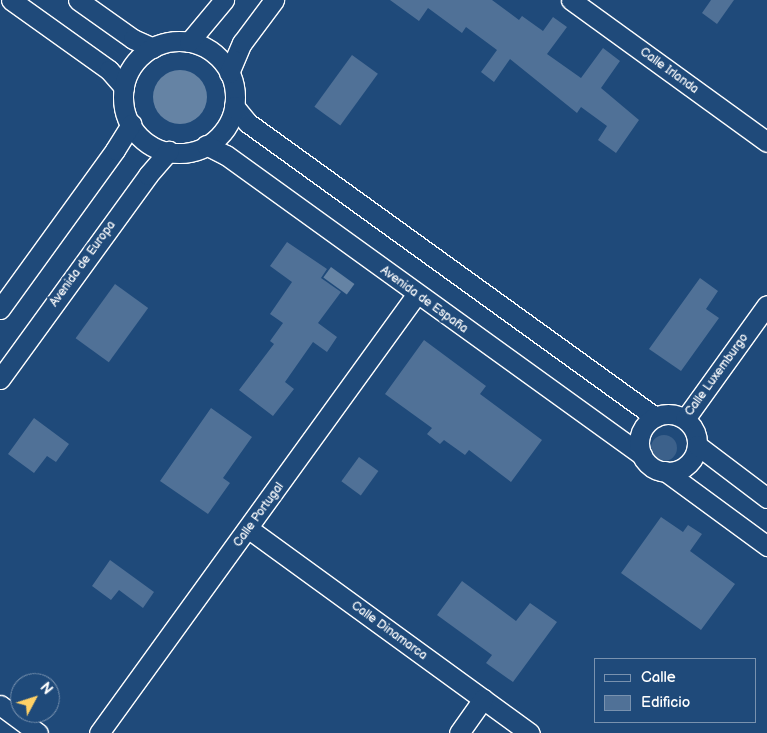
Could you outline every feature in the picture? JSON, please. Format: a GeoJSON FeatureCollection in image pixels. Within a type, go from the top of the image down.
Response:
{"type":"FeatureCollection","features":[{"type":"Feature","properties":{"kind":"street"},"geometry":{"type":"LineString","coordinates":[[11,0],[109,70],[124,87]]}},
{"type":"Feature","properties":{"kind":"street"},"geometry":{"type":"LineString","coordinates":[[78,0],[133,39],[153,48]]}},
{"type":"Feature","properties":{"kind":"street"},"geometry":{"type":"LineString","coordinates":[[189,42],[224,0]]}},
{"type":"Feature","properties":{"kind":"street"},"geometry":{"type":"LineString","coordinates":[[229,73],[242,44],[274,0]]}},
{"type":"Feature","properties":{"kind":"street","name":"Calle Irlanda"},"geometry":{"type":"LineString","coordinates":[[571,0],[767,142]]}},
{"type":"Feature","properties":{"kind":"street"},"geometry":{"type":"LineString","coordinates":[[169,40],[198,43],[223,60],[235,87],[234,106],[233,116],[216,141],[189,153],[169,152],[159,151],[135,134],[122,107],[125,77],[142,52],[153,48],[169,40]]}},
{"type":"Feature","properties":{"kind":"street"},"geometry":{"type":"LineString","coordinates":[[234,106],[248,123],[655,417]]}},
{"type":"Feature","properties":{"kind":"street"},"geometry":{"type":"LineString","coordinates":[[0,309],[115,150],[131,124]]}},
{"type":"Feature","properties":{"kind":"street","name":"Avenida de España"},"geometry":{"type":"LineString","coordinates":[[206,145],[226,155],[416,295],[642,456]]}},
{"type":"Feature","properties":{"kind":"street","name":"Avenida de Europa"},"geometry":{"type":"LineString","coordinates":[[0,379],[148,175],[169,152]]}},
{"type":"Feature","properties":{"kind":"street","name":"Calle Portugal"},"geometry":{"type":"LineString","coordinates":[[99,733],[249,529],[416,295]]}},
{"type":"Feature","properties":{"kind":"street","name":"Calle Luxemburgo"},"geometry":{"type":"LineString","coordinates":[[685,419],[767,305]]}},
{"type":"Feature","properties":{"kind":"street"},"geometry":{"type":"LineString","coordinates":[[664,472],[673,472],[688,466],[696,453],[697,445],[694,431],[685,419],[678,415],[663,413],[655,417],[640,432],[639,448],[645,462],[664,472],[767,546]]}},
{"type":"Feature","properties":{"kind":"street"},"geometry":{"type":"LineString","coordinates":[[697,445],[767,498]]}},
{"type":"Feature","properties":{"kind":"street","name":"Calle Dinamarca"},"geometry":{"type":"LineString","coordinates":[[249,529],[530,733]]}},
{"type":"Feature","properties":{"kind":"street"},"geometry":{"type":"LineString","coordinates":[[459,733],[483,699]]}},
{"type":"Feature","properties":{"kind":"street"},"geometry":{"type":"LineString","coordinates":[[0,705],[38,733]]}},
{"type":"Feature","properties":{"kind":"shaded area"},"geometry":{"type":"Polygon","coordinates":[[[180,70],[190,72],[199,78],[205,87],[207,97],[205,107],[199,116],[190,122],[180,124],[170,122],[161,116],[155,107],[153,97],[155,87],[161,78],[170,72],[180,70]]]}},
{"type":"Feature","properties":{"kind":"shaded area"},"geometry":{"type":"Polygon","coordinates":[[[331,267],[354,284],[347,295],[323,278],[331,267]]]}},
{"type":"Feature","properties":{"kind":"shaded area"},"geometry":{"type":"Polygon","coordinates":[[[664,435],[673,439],[677,448],[673,457],[664,461],[655,457],[651,448],[655,439],[664,435]]]}},
{"type":"Feature","properties":{"kind":"building"},"geometry":{"type":"Polygon","coordinates":[[[390,0],[492,0],[519,20],[522,16],[543,31],[553,17],[567,27],[547,54],[581,78],[603,48],[620,61],[601,88],[639,120],[616,153],[598,140],[607,126],[581,107],[577,113],[510,59],[494,82],[481,72],[497,50],[466,27],[462,33],[428,8],[419,21],[390,0]]]}},
{"type":"Feature","properties":{"kind":"building"},"geometry":{"type":"Polygon","coordinates":[[[711,0],[734,0],[717,24],[702,13],[711,0]]]}},
{"type":"Feature","properties":{"kind":"building"},"geometry":{"type":"Polygon","coordinates":[[[352,55],[378,74],[340,126],[314,107],[352,55]]]}},
{"type":"Feature","properties":{"kind":"building"},"geometry":{"type":"Polygon","coordinates":[[[287,242],[327,269],[321,278],[341,292],[318,323],[337,337],[327,352],[313,342],[285,382],[294,389],[273,416],[239,390],[274,344],[270,341],[283,323],[270,314],[292,282],[270,266],[287,242]]]}},
{"type":"Feature","properties":{"kind":"building"},"geometry":{"type":"Polygon","coordinates":[[[700,278],[718,291],[706,309],[719,318],[681,371],[649,349],[700,278]]]}},
{"type":"Feature","properties":{"kind":"building"},"geometry":{"type":"Polygon","coordinates":[[[115,284],[148,308],[109,362],[76,338],[115,284]]]}},
{"type":"Feature","properties":{"kind":"building"},"geometry":{"type":"Polygon","coordinates":[[[424,340],[486,386],[480,394],[542,440],[511,482],[469,450],[465,455],[444,440],[440,444],[427,434],[432,428],[385,394],[424,340]]]}},
{"type":"Feature","properties":{"kind":"building"},"geometry":{"type":"Polygon","coordinates":[[[211,408],[252,437],[223,478],[230,483],[208,514],[160,481],[211,408]]]}},
{"type":"Feature","properties":{"kind":"building"},"geometry":{"type":"Polygon","coordinates":[[[34,418],[69,444],[56,462],[47,456],[34,473],[8,454],[34,418]]]}},
{"type":"Feature","properties":{"kind":"building"},"geometry":{"type":"Polygon","coordinates":[[[359,457],[378,471],[361,495],[341,481],[359,457]]]}},
{"type":"Feature","properties":{"kind":"building"},"geometry":{"type":"Polygon","coordinates":[[[661,517],[683,532],[688,525],[702,534],[690,551],[735,584],[701,630],[621,573],[661,517]]]}},
{"type":"Feature","properties":{"kind":"building"},"geometry":{"type":"Polygon","coordinates":[[[110,560],[154,592],[143,608],[119,590],[111,600],[92,586],[110,560]]]}},
{"type":"Feature","properties":{"kind":"building"},"geometry":{"type":"Polygon","coordinates":[[[462,581],[516,621],[530,603],[557,622],[513,682],[486,663],[492,655],[437,615],[462,581]]]}}]}
